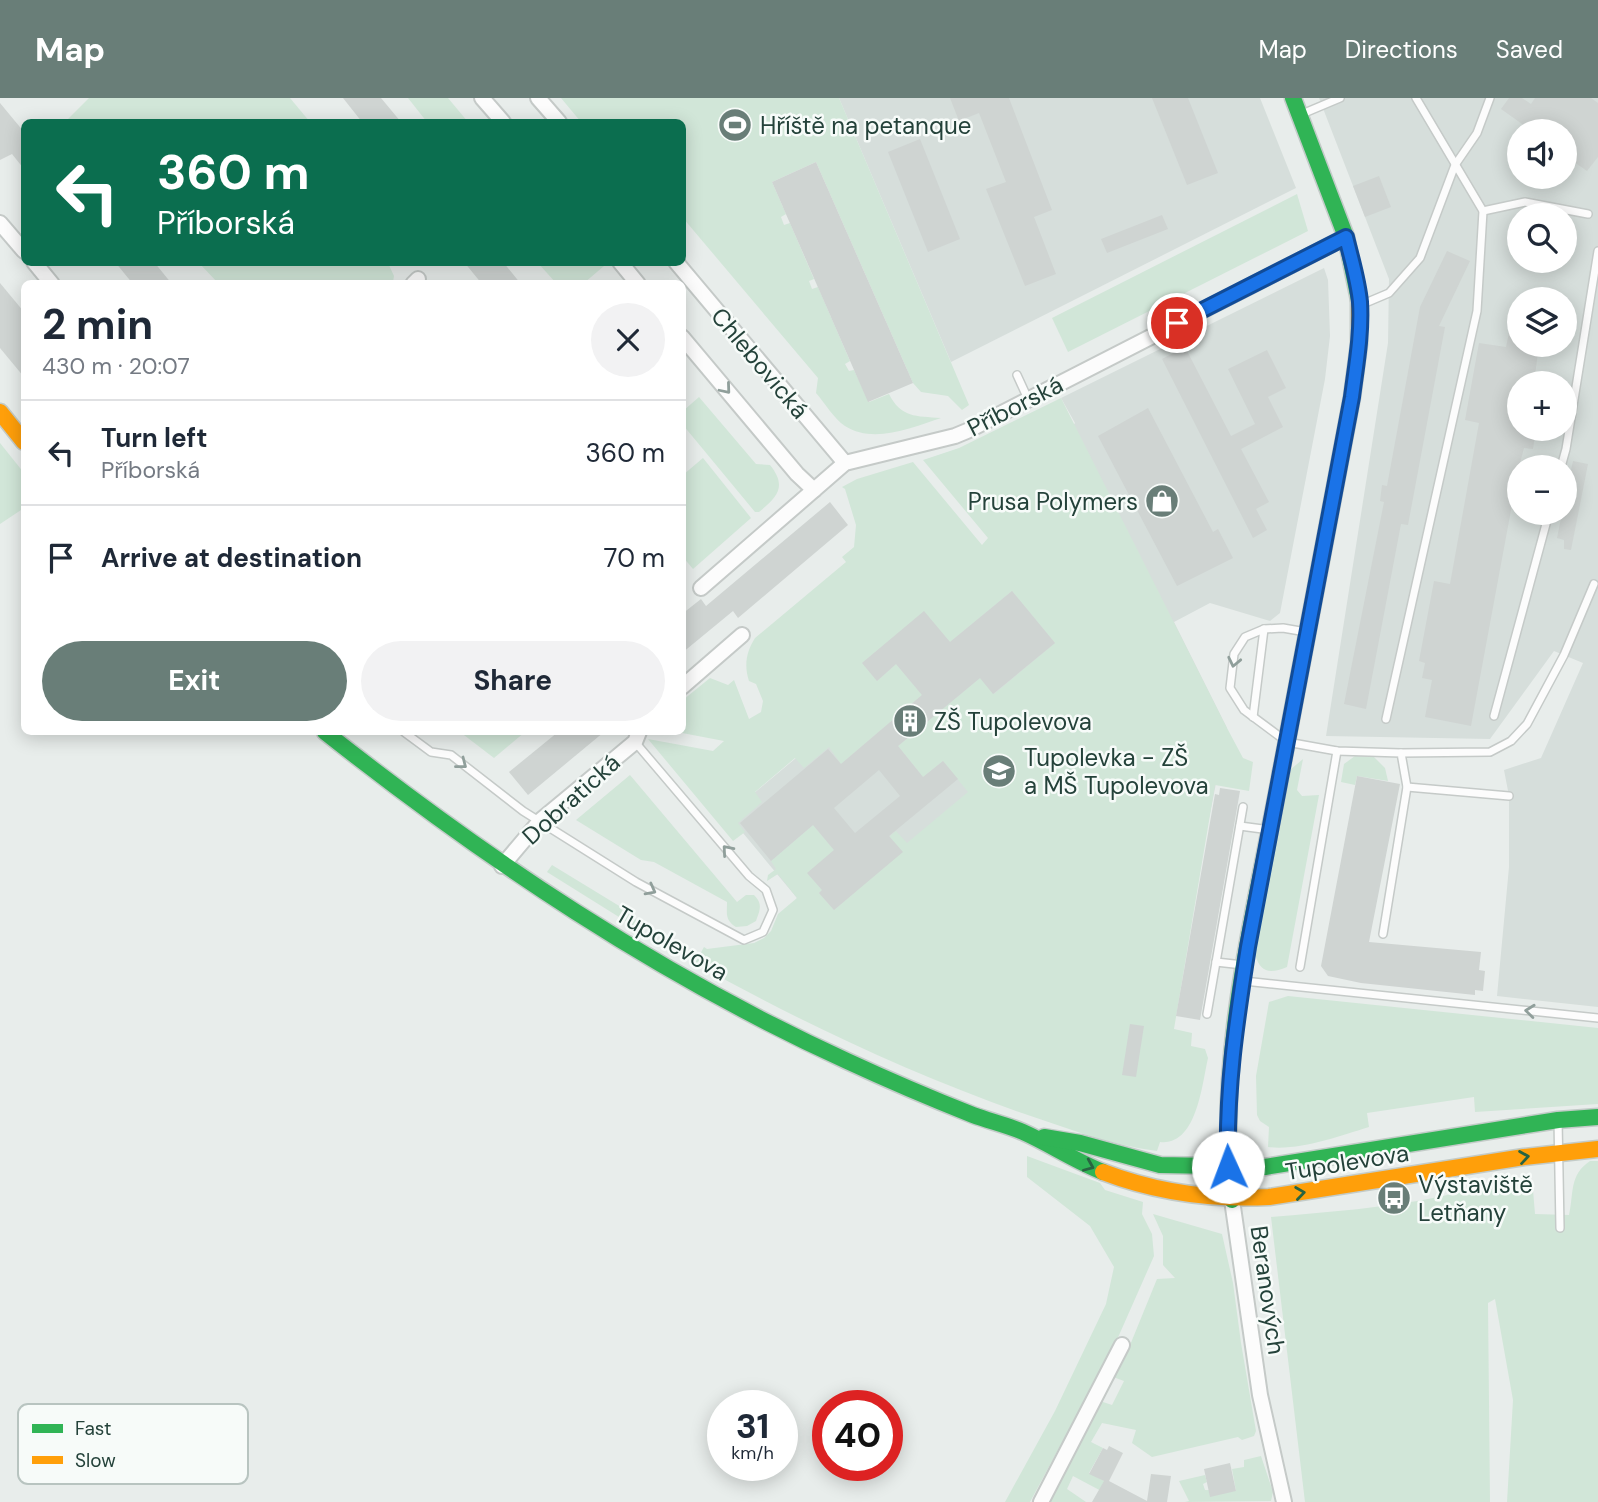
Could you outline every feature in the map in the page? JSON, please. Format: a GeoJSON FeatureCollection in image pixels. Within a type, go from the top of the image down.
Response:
{"type":"FeatureCollection","features":[{"type":"Feature","properties":{"kind":"main road","name":"Beranových"},"geometry":{"type":"LineString","coordinates":[[1232,1200],[1228,1167],[1229,1076],[1244,973],[1352,397],[1359,344],[1360,306],[1346,237],[1293,98]]}},
{"type":"Feature","properties":{"kind":"main road"},"geometry":{"type":"LineString","coordinates":[[0,412],[21,438]]}},
{"type":"Feature","properties":{"kind":"main road","name":"Tupolevova"},"geometry":{"type":"LineString","coordinates":[[329,735],[502,866],[676,974],[778,1027],[920,1093],[1029,1135],[1072,1158],[1152,1190],[1199,1198],[1232,1200],[1282,1195],[1560,1152],[1598,1149]]}},
{"type":"Feature","properties":{"kind":"main road","name":"Tupolevova"},"geometry":{"type":"LineString","coordinates":[[1029,1135],[1080,1143],[1160,1165],[1228,1167],[1287,1164],[1558,1120],[1598,1117]]}},
{"type":"Feature","properties":{"kind":"street"},"geometry":{"type":"LineString","coordinates":[[482,98],[500,119]]}},
{"type":"Feature","properties":{"kind":"street"},"geometry":{"type":"LineString","coordinates":[[538,98],[556,119]]}},
{"type":"Feature","properties":{"kind":"street"},"geometry":{"type":"LineString","coordinates":[[0,223],[21,248]]}},
{"type":"Feature","properties":{"kind":"street","name":"Příborská"},"geometry":{"type":"LineString","coordinates":[[701,588],[845,463],[955,436],[1346,237]]}},
{"type":"Feature","properties":{"kind":"street"},"geometry":{"type":"LineString","coordinates":[[37,266],[49,280]]}},
{"type":"Feature","properties":{"kind":"street"},"geometry":{"type":"LineString","coordinates":[[623,266],[635,280]]}},
{"type":"Feature","properties":{"kind":"street","name":"Chlebovická"},"geometry":{"type":"LineString","coordinates":[[679,266],[845,463]]}},
{"type":"Feature","properties":{"kind":"street","name":"Chlebovická"},"geometry":{"type":"LineString","coordinates":[[686,342],[797,474],[814,490]]}},
{"type":"Feature","properties":{"kind":"street"},"geometry":{"type":"LineString","coordinates":[[686,684],[742,635]]}},
{"type":"Feature","properties":{"kind":"street","name":"Dobratická"},"geometry":{"type":"LineString","coordinates":[[502,866],[540,821],[637,737]]}},
{"type":"Feature","properties":{"kind":"street","name":"Beranových"},"geometry":{"type":"LineString","coordinates":[[1232,1200],[1260,1395],[1284,1502]]}},
{"type":"Feature","properties":{"kind":"street"},"geometry":{"type":"LineString","coordinates":[[1041,1502],[1122,1345]]}},
{"type":"Feature","properties":{"kind":"lane"},"geometry":{"type":"LineString","coordinates":[[1299,115],[1340,98]]}},
{"type":"Feature","properties":{"kind":"lane"},"geometry":{"type":"LineString","coordinates":[[1386,719],[1477,311],[1483,211],[1416,98]]}},
{"type":"Feature","properties":{"kind":"lane"},"geometry":{"type":"LineString","coordinates":[[1360,306],[1389,293],[1420,258],[1455,165],[1477,133],[1490,98]]}},
{"type":"Feature","properties":{"kind":"lane"},"geometry":{"type":"LineString","coordinates":[[1483,211],[1525,202],[1588,214]]}},
{"type":"Feature","properties":{"kind":"lane"},"geometry":{"type":"LineString","coordinates":[[1564,455],[1598,251]]}},
{"type":"Feature","properties":{"kind":"lane"},"geometry":{"type":"LineString","coordinates":[[1017,375],[1028,399]]}},
{"type":"Feature","properties":{"kind":"lane"},"geometry":{"type":"LineString","coordinates":[[1494,716],[1546,525]]}},
{"type":"Feature","properties":{"kind":"lane"},"geometry":{"type":"LineString","coordinates":[[1308,632],[1283,628],[1265,629],[1245,636],[1234,654],[1230,688],[1244,710],[1287,742],[1336,751],[1490,752],[1511,741],[1527,724],[1563,655],[1596,585],[1598,575]]}},
{"type":"Feature","properties":{"kind":"lane"},"geometry":{"type":"LineString","coordinates":[[1253,717],[1265,629]]}},
{"type":"Feature","properties":{"kind":"lane"},"geometry":{"type":"LineString","coordinates":[[408,735],[431,752],[451,755],[523,811],[636,882],[744,940],[763,932],[773,910],[766,890],[749,876],[637,737]]}},
{"type":"Feature","properties":{"kind":"lane"},"geometry":{"type":"LineString","coordinates":[[1300,968],[1336,751]]}},
{"type":"Feature","properties":{"kind":"lane"},"geometry":{"type":"LineString","coordinates":[[1383,934],[1407,788],[1401,753]]}},
{"type":"Feature","properties":{"kind":"lane"},"geometry":{"type":"LineString","coordinates":[[1407,788],[1509,796]]}},
{"type":"Feature","properties":{"kind":"lane"},"geometry":{"type":"LineString","coordinates":[[1207,1014],[1243,807]]}},
{"type":"Feature","properties":{"kind":"lane"},"geometry":{"type":"LineString","coordinates":[[1240,826],[1270,831]]}},
{"type":"Feature","properties":{"kind":"lane"},"geometry":{"type":"LineString","coordinates":[[1216,962],[1244,973],[1363,994],[1598,1018]]}},
{"type":"Feature","properties":{"kind":"lane"},"geometry":{"type":"LineString","coordinates":[[1558,1120],[1560,1228]]}},
{"type":"Feature","properties":{"kind":"shaded area"},"geometry":{"type":"Polygon","coordinates":[[[839,98],[1260,98],[1296,188],[951,362],[839,98]]]}},
{"type":"Feature","properties":{"kind":"shaded area"},"geometry":{"type":"Polygon","coordinates":[[[1319,98],[1598,98],[1598,1007],[1497,996],[1509,867],[1509,796],[1504,770],[1541,758],[1583,663],[1554,651],[1490,739],[1326,736],[1388,343],[1389,279],[1319,98]]]}},
{"type":"Feature","properties":{"kind":"shaded area","name":"Tupolevka - ZŠ a MŠ Tupolevova"},"geometry":{"type":"Polygon","coordinates":[[[1324,268],[1328,280],[1330,336],[1325,379],[1280,613],[1270,621],[1210,603],[1174,622],[1227,728],[1181,959],[1146,1087],[765,956],[797,898],[728,815],[796,758],[835,663],[987,544],[1075,423],[1061,398],[1324,268]]]}},
{"type":"Feature","properties":{"kind":"green space"},"geometry":{"type":"Polygon","coordinates":[[[89,98],[290,98],[308,119],[68,119],[89,98]]]}},
{"type":"Feature","properties":{"kind":"green space"},"geometry":{"type":"Polygon","coordinates":[[[408,98],[448,98],[466,119],[425,119],[408,98]]]}},
{"type":"Feature","properties":{"kind":"green space"},"geometry":{"type":"Polygon","coordinates":[[[561,98],[839,98],[969,405],[962,410],[948,396],[921,392],[913,383],[816,162],[772,182],[786,214],[781,217],[784,225],[790,223],[814,279],[809,281],[812,289],[818,287],[850,361],[845,364],[849,371],[854,370],[869,402],[889,394],[904,412],[941,418],[905,430],[868,434],[845,426],[833,415],[816,393],[818,378],[686,222],[686,119],[578,119],[561,98]]]}},
{"type":"Feature","properties":{"kind":"green space"},"geometry":{"type":"Polygon","coordinates":[[[1297,194],[1308,231],[1068,352],[1052,318],[1297,194]]]}},
{"type":"Feature","properties":{"kind":"green space"},"geometry":{"type":"Polygon","coordinates":[[[202,266],[389,266],[394,276],[393,280],[215,280],[202,266]]]}},
{"type":"Feature","properties":{"kind":"green space"},"geometry":{"type":"Polygon","coordinates":[[[541,266],[604,266],[588,280],[553,280],[541,266]]]}},
{"type":"Feature","properties":{"kind":"green space"},"geometry":{"type":"Polygon","coordinates":[[[699,397],[756,464],[770,465],[775,472],[778,491],[759,512],[755,512],[686,429],[686,408],[699,397]]]}},
{"type":"Feature","properties":{"kind":"green space","name":"Tupolevka - ZŠ a MŠ Tupolevova"},"geometry":{"type":"Polygon","coordinates":[[[1061,398],[1227,728],[1243,758],[1253,762],[1249,791],[1215,785],[1174,1029],[1192,1033],[1191,1046],[1205,1049],[1208,1058],[1200,1097],[1190,1124],[1172,1141],[1160,1142],[1157,1151],[1087,1135],[1019,1112],[894,1063],[773,1005],[695,963],[704,947],[707,949],[754,943],[771,931],[778,914],[797,898],[778,874],[767,881],[768,875],[776,869],[771,861],[813,825],[834,850],[808,873],[822,890],[819,893],[834,910],[853,894],[891,835],[896,831],[907,843],[968,792],[943,761],[923,777],[898,746],[980,678],[994,694],[1055,643],[1012,591],[950,642],[924,612],[862,663],[877,681],[896,664],[922,695],[841,764],[829,747],[804,768],[795,758],[755,792],[762,802],[738,823],[745,832],[733,841],[648,739],[713,751],[724,741],[686,734],[686,698],[710,678],[728,685],[734,680],[749,719],[761,712],[763,701],[756,684],[749,681],[747,675],[746,664],[750,649],[755,638],[846,562],[842,557],[854,547],[856,525],[845,489],[842,487],[857,479],[913,462],[982,545],[988,538],[923,460],[959,448],[1061,398]]]}},
{"type":"Feature","properties":{"kind":"green space"},"geometry":{"type":"Polygon","coordinates":[[[0,443],[21,469],[21,510],[0,524],[0,443]]]}},
{"type":"Feature","properties":{"kind":"green space"},"geometry":{"type":"Polygon","coordinates":[[[703,458],[751,518],[693,569],[686,561],[686,472],[703,458]]]}},
{"type":"Feature","properties":{"kind":"green space"},"geometry":{"type":"Polygon","coordinates":[[[464,735],[521,735],[494,758],[464,735]]]}},
{"type":"Feature","properties":{"kind":"green space"},"geometry":{"type":"Polygon","coordinates":[[[1355,756],[1374,757],[1385,768],[1388,781],[1357,776],[1355,785],[1341,782],[1344,764],[1355,756]]]}},
{"type":"Feature","properties":{"kind":"green space"},"geometry":{"type":"Polygon","coordinates":[[[1303,759],[1297,790],[1302,796],[1319,795],[1287,967],[1271,971],[1260,965],[1255,954],[1290,770],[1303,759]]]}},
{"type":"Feature","properties":{"kind":"green space"},"geometry":{"type":"Polygon","coordinates":[[[630,775],[737,902],[746,895],[754,895],[757,898],[760,907],[756,921],[747,926],[736,927],[728,919],[727,902],[654,862],[641,860],[576,820],[630,775]]]}},
{"type":"Feature","properties":{"kind":"green space"},"geometry":{"type":"Polygon","coordinates":[[[552,865],[634,915],[637,923],[635,927],[547,872],[552,865]]]}},
{"type":"Feature","properties":{"kind":"green space"},"geometry":{"type":"Polygon","coordinates":[[[1288,996],[1598,1028],[1598,1104],[1475,1112],[1474,1097],[1367,1113],[1369,1127],[1306,1145],[1268,1147],[1269,1127],[1260,1121],[1257,1115],[1256,1076],[1269,1002],[1288,996]]]}},
{"type":"Feature","properties":{"kind":"green space"},"geometry":{"type":"Polygon","coordinates":[[[1027,1156],[1100,1183],[1105,1190],[1143,1202],[1142,1214],[1152,1234],[1154,1256],[1116,1342],[1030,1502],[1005,1502],[1055,1411],[1106,1304],[1114,1267],[1090,1226],[1027,1177],[1027,1156]]]}},
{"type":"Feature","properties":{"kind":"green space"},"geometry":{"type":"Polygon","coordinates":[[[1590,1161],[1598,1161],[1598,1502],[1507,1502],[1513,1400],[1495,1299],[1488,1303],[1490,1502],[1305,1502],[1271,1217],[1400,1204],[1502,1180],[1522,1178],[1527,1179],[1533,1190],[1535,1214],[1569,1215],[1575,1178],[1590,1161]]]}},
{"type":"Feature","properties":{"kind":"green space"},"geometry":{"type":"Polygon","coordinates":[[[1153,1214],[1222,1234],[1233,1283],[1256,1431],[1254,1436],[1242,1440],[1238,1437],[1152,1457],[1132,1443],[1136,1430],[1102,1423],[1091,1442],[1103,1448],[1089,1473],[1108,1483],[1105,1493],[1073,1476],[1067,1489],[1086,1502],[1047,1502],[1100,1401],[1112,1405],[1124,1381],[1113,1377],[1128,1350],[1157,1279],[1175,1278],[1163,1265],[1163,1236],[1153,1214]]]}},
{"type":"Feature","properties":{"kind":"green space"},"geometry":{"type":"Polygon","coordinates":[[[1261,1456],[1273,1492],[1271,1501],[1185,1502],[1189,1501],[1179,1481],[1205,1475],[1205,1490],[1236,1491],[1232,1469],[1244,1467],[1244,1460],[1261,1456]]]}},
{"type":"Feature","properties":{"kind":"building"},"geometry":{"type":"Polygon","coordinates":[[[343,98],[381,98],[398,119],[360,119],[343,98]]]}},
{"type":"Feature","properties":{"kind":"building"},"geometry":{"type":"Polygon","coordinates":[[[950,98],[1009,98],[1052,210],[1034,217],[1056,274],[1025,286],[986,189],[1006,182],[979,113],[959,121],[950,98]]]}},
{"type":"Feature","properties":{"kind":"building"},"geometry":{"type":"Polygon","coordinates":[[[1152,98],[1188,98],[1218,173],[1187,185],[1152,98]]]}},
{"type":"Feature","properties":{"kind":"building"},"geometry":{"type":"Polygon","coordinates":[[[1509,98],[1522,98],[1531,104],[1535,98],[1591,98],[1598,103],[1598,157],[1587,171],[1577,164],[1577,119],[1515,119],[1501,109],[1509,98]]]}},
{"type":"Feature","properties":{"kind":"building"},"geometry":{"type":"Polygon","coordinates":[[[0,103],[21,128],[21,165],[12,154],[0,160],[0,103]]]}},
{"type":"Feature","properties":{"kind":"building"},"geometry":{"type":"Polygon","coordinates":[[[920,139],[960,239],[928,252],[888,152],[920,139]]]}},
{"type":"Feature","properties":{"kind":"building"},"geometry":{"type":"Polygon","coordinates":[[[816,162],[913,383],[868,402],[772,182],[816,162]]]}},
{"type":"Feature","properties":{"kind":"building"},"geometry":{"type":"Polygon","coordinates":[[[1379,176],[1391,207],[1365,217],[1353,186],[1379,176]]]}},
{"type":"Feature","properties":{"kind":"building"},"geometry":{"type":"Polygon","coordinates":[[[1162,215],[1168,229],[1107,253],[1101,239],[1162,215]]]}},
{"type":"Feature","properties":{"kind":"building"},"geometry":{"type":"Polygon","coordinates":[[[1447,251],[1470,261],[1439,326],[1445,327],[1408,525],[1401,524],[1366,709],[1344,704],[1384,502],[1380,501],[1382,485],[1387,486],[1420,307],[1447,251]]]}},
{"type":"Feature","properties":{"kind":"building"},"geometry":{"type":"Polygon","coordinates":[[[118,266],[157,266],[169,280],[130,280],[118,266]]]}},
{"type":"Feature","properties":{"kind":"building"},"geometry":{"type":"Polygon","coordinates":[[[467,266],[506,266],[518,280],[479,280],[467,266]]]}},
{"type":"Feature","properties":{"kind":"building"},"geometry":{"type":"Polygon","coordinates":[[[0,283],[21,308],[21,373],[0,348],[0,283]]]}},
{"type":"Feature","properties":{"kind":"building"},"geometry":{"type":"Polygon","coordinates":[[[1507,342],[1507,357],[1537,357],[1536,371],[1507,371],[1507,441],[1534,441],[1533,449],[1524,448],[1522,455],[1507,455],[1508,525],[1471,726],[1425,717],[1432,680],[1422,678],[1425,663],[1419,661],[1434,581],[1450,584],[1479,423],[1465,420],[1479,343],[1506,347],[1507,342]]]}},
{"type":"Feature","properties":{"kind":"building"},"geometry":{"type":"Polygon","coordinates":[[[1185,347],[1231,436],[1255,424],[1228,369],[1267,350],[1286,388],[1268,397],[1283,427],[1241,449],[1269,502],[1256,509],[1267,530],[1253,538],[1162,359],[1185,347]]]}},
{"type":"Feature","properties":{"kind":"building"},"geometry":{"type":"Polygon","coordinates":[[[1148,408],[1213,532],[1218,529],[1233,558],[1177,586],[1098,436],[1148,408]]]}},
{"type":"Feature","properties":{"kind":"building"},"geometry":{"type":"Polygon","coordinates":[[[1577,462],[1588,464],[1577,520],[1577,462]]]}},
{"type":"Feature","properties":{"kind":"building"},"geometry":{"type":"Polygon","coordinates":[[[830,502],[848,525],[738,618],[733,611],[686,650],[686,611],[701,599],[706,606],[830,502]]]}},
{"type":"Feature","properties":{"kind":"building"},"geometry":{"type":"Polygon","coordinates":[[[1560,525],[1576,525],[1571,550],[1564,549],[1564,540],[1557,538],[1560,525]]]}},
{"type":"Feature","properties":{"kind":"building","name":"ZŠ Tupolevova"},"geometry":{"type":"Polygon","coordinates":[[[1012,591],[1055,643],[993,694],[980,678],[898,746],[923,777],[943,761],[958,779],[889,836],[903,852],[834,910],[807,873],[834,850],[813,825],[771,861],[740,823],[828,749],[841,764],[922,695],[896,664],[877,681],[862,663],[924,611],[950,642],[1012,591]],[[879,770],[834,808],[855,833],[900,796],[879,770]]]}},
{"type":"Feature","properties":{"kind":"building"},"geometry":{"type":"Polygon","coordinates":[[[554,735],[600,735],[528,795],[509,772],[554,735]]]}},
{"type":"Feature","properties":{"kind":"building"},"geometry":{"type":"Polygon","coordinates":[[[1357,776],[1400,784],[1369,942],[1481,952],[1479,970],[1485,971],[1483,991],[1475,990],[1475,995],[1361,983],[1328,976],[1321,966],[1357,776]]]}},
{"type":"Feature","properties":{"kind":"building"},"geometry":{"type":"Polygon","coordinates":[[[1220,788],[1240,791],[1200,1020],[1176,1016],[1215,794],[1219,795],[1220,788]]]}},
{"type":"Feature","properties":{"kind":"building"},"geometry":{"type":"Polygon","coordinates":[[[1130,1024],[1144,1026],[1136,1077],[1122,1075],[1130,1024]]]}},
{"type":"Feature","properties":{"kind":"building"},"geometry":{"type":"Polygon","coordinates":[[[1109,1446],[1123,1453],[1109,1481],[1147,1501],[1151,1474],[1171,1476],[1167,1502],[1092,1502],[1104,1481],[1089,1474],[1103,1448],[1107,1450],[1109,1446]]]}},
{"type":"Feature","properties":{"kind":"building"},"geometry":{"type":"Polygon","coordinates":[[[1230,1463],[1236,1491],[1210,1497],[1204,1469],[1230,1463]]]}},
{"type":"Feature","properties":{"kind":"traffic: fast"},"geometry":{"type":"LineString","coordinates":[[1293,98],[1346,237],[1359,300]]}},
{"type":"Feature","properties":{"kind":"traffic: fast"},"geometry":{"type":"LineString","coordinates":[[329,735],[512,870],[642,953],[709,991],[862,1068],[973,1115],[1023,1132],[1103,1172]]}},
{"type":"Feature","properties":{"kind":"traffic: fast"},"geometry":{"type":"LineString","coordinates":[[1232,1200],[1228,1146],[1234,1038],[1250,931],[1281,772]]}},
{"type":"Feature","properties":{"kind":"traffic: fast"},"geometry":{"type":"LineString","coordinates":[[1044,1137],[1080,1143],[1160,1165],[1265,1167],[1558,1120],[1598,1117]]}},
{"type":"Feature","properties":{"kind":"traffic: slow"},"geometry":{"type":"LineString","coordinates":[[1281,772],[1352,397],[1359,344],[1359,300]]}},
{"type":"Feature","properties":{"kind":"traffic: slow"},"geometry":{"type":"LineString","coordinates":[[0,412],[21,438]]}},
{"type":"Feature","properties":{"kind":"traffic: slow"},"geometry":{"type":"LineString","coordinates":[[1103,1172],[1185,1194],[1269,1197],[1524,1157],[1598,1149]]}},
{"type":"Feature","properties":{"kind":"place","name":"Hříště na petanque"},"geometry":{"type":"Point","coordinates":[735,125]}},
{"type":"Feature","properties":{"kind":"place","name":"Prusa Polymers"},"geometry":{"type":"Point","coordinates":[1162,501]}},
{"type":"Feature","properties":{"kind":"place","name":"ZŠ Tupolevova"},"geometry":{"type":"Point","coordinates":[910,721]}},
{"type":"Feature","properties":{"kind":"place","name":"Tupolevka - ZŠ a MŠ Tupolevova"},"geometry":{"type":"Point","coordinates":[999,771]}},
{"type":"Feature","properties":{"kind":"place","name":"Výstaviště Letňany"},"geometry":{"type":"Point","coordinates":[1394,1198]}},
{"type":"Feature","properties":{"kind":"route"},"geometry":{"type":"LineString","coordinates":[[1177,323],[1346,237],[1360,306],[1359,344],[1352,397],[1248,947],[1229,1076],[1228,1167]]}}]}
